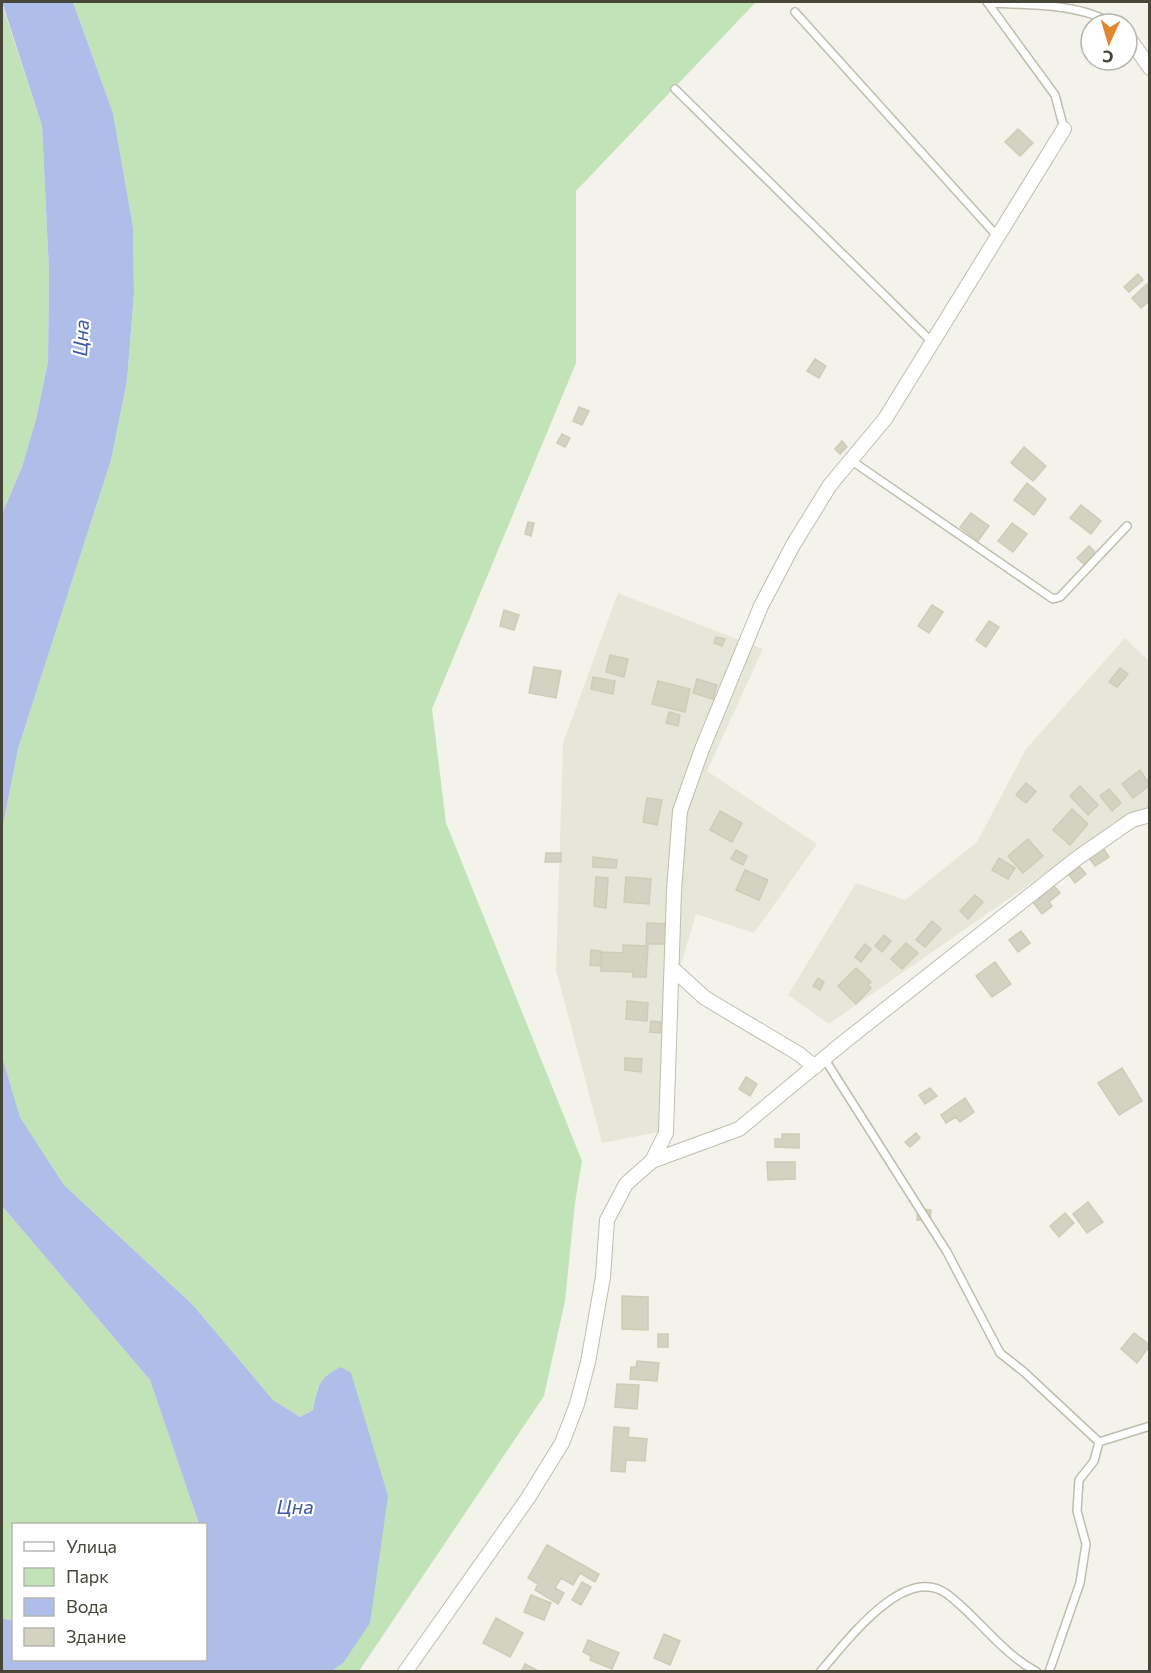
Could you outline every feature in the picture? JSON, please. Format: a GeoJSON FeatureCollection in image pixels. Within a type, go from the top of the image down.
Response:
{"type":"FeatureCollection","features":[{"type":"Feature","properties":{"kind":"street"},"geometry":{"type":"LineString","coordinates":[[1139,54],[1149,68]]}},
{"type":"Feature","properties":{"kind":"street"},"geometry":{"type":"LineString","coordinates":[[652,1161],[666,1133],[674,891],[680,811],[702,749],[761,606],[782,565],[830,485],[885,419],[1064,129]]}},
{"type":"Feature","properties":{"kind":"street"},"geometry":{"type":"LineString","coordinates":[[405,1671],[528,1498],[562,1443],[577,1404],[588,1362],[603,1277],[608,1220],[626,1184],[652,1161],[739,1129],[1076,859],[1132,820],[1149,815]]}},
{"type":"Feature","properties":{"kind":"street"},"geometry":{"type":"LineString","coordinates":[[673,969],[705,998],[820,1063]]}},
{"type":"Feature","properties":{"kind":"lane"},"geometry":{"type":"LineString","coordinates":[[988,2],[1081,12]]}},
{"type":"Feature","properties":{"kind":"lane"},"geometry":{"type":"LineString","coordinates":[[988,2],[1055,95],[1064,129]]}},
{"type":"Feature","properties":{"kind":"lane"},"geometry":{"type":"LineString","coordinates":[[795,12],[998,237]]}},
{"type":"Feature","properties":{"kind":"lane"},"geometry":{"type":"LineString","coordinates":[[675,89],[934,343]]}},
{"type":"Feature","properties":{"kind":"lane"},"geometry":{"type":"LineString","coordinates":[[852,461],[1053,598],[1060,597],[1127,526]]}},
{"type":"Feature","properties":{"kind":"lane"},"geometry":{"type":"LineString","coordinates":[[820,1063],[947,1252],[1000,1353],[1024,1372],[1099,1442]]}},
{"type":"Feature","properties":{"kind":"lane"},"geometry":{"type":"LineString","coordinates":[[1099,1442],[1149,1426]]}},
{"type":"Feature","properties":{"kind":"lane"},"geometry":{"type":"LineString","coordinates":[[1049,1671],[1080,1583],[1086,1544],[1077,1511],[1079,1480],[1094,1461],[1099,1442]]}},
{"type":"Feature","properties":{"kind":"lane"},"geometry":{"type":"LineString","coordinates":[[820,1671],[867,1619],[889,1600],[919,1586],[934,1587],[947,1594],[1001,1648],[1037,1671]]}},
{"type":"Feature","properties":{"kind":"shaded area"},"geometry":{"type":"Polygon","coordinates":[[[618,593],[763,649],[707,771],[817,844],[754,933],[696,914],[677,978],[674,1129],[602,1143],[556,970],[563,743],[618,593]]]}},
{"type":"Feature","properties":{"kind":"shaded area"},"geometry":{"type":"Polygon","coordinates":[[[1125,638],[1149,661],[1149,809],[1086,845],[829,1024],[788,995],[856,883],[905,900],[977,842],[1026,749],[1125,638]]]}},
{"type":"Feature","properties":{"kind":"green space"},"geometry":{"type":"Polygon","coordinates":[[[73,2],[756,2],[576,191],[576,363],[432,709],[446,823],[582,1161],[575,1203],[565,1301],[544,1396],[359,1671],[332,1671],[343,1663],[318,1386],[313,1410],[300,1417],[273,1400],[193,1305],[64,1185],[20,1117],[2,1056],[2,831],[18,749],[111,460],[127,381],[134,293],[133,227],[113,113],[73,2]]]}},
{"type":"Feature","properties":{"kind":"green space"},"geometry":{"type":"Polygon","coordinates":[[[2,4],[42,126],[49,271],[48,362],[36,419],[22,467],[2,514],[2,4]]]}},
{"type":"Feature","properties":{"kind":"green space"},"geometry":{"type":"Polygon","coordinates":[[[2,1206],[150,1380],[199,1523],[12,1523],[12,1621],[2,1618],[2,1206]]]}},
{"type":"Feature","properties":{"kind":"water","name":"Цна"},"geometry":{"type":"Polygon","coordinates":[[[2,2],[73,2],[113,113],[133,227],[134,293],[127,381],[111,460],[18,749],[2,831],[2,514],[22,467],[36,419],[48,362],[49,271],[42,126],[2,2]]]}},
{"type":"Feature","properties":{"kind":"water","name":"Цна"},"geometry":{"type":"Polygon","coordinates":[[[2,1056],[20,1117],[64,1185],[193,1305],[273,1400],[300,1417],[313,1410],[323,1379],[341,1367],[351,1373],[388,1496],[370,1623],[343,1663],[332,1671],[2,1671],[2,1618],[12,1621],[12,1661],[207,1661],[207,1523],[199,1523],[150,1380],[2,1206],[2,1056]]]}},
{"type":"Feature","properties":{"kind":"building"},"geometry":{"type":"Polygon","coordinates":[[[1018,129],[1033,143],[1020,156],[1005,142],[1018,129]]]}},
{"type":"Feature","properties":{"kind":"building"},"geometry":{"type":"Polygon","coordinates":[[[1138,274],[1143,280],[1129,292],[1124,287],[1138,274]]]}},
{"type":"Feature","properties":{"kind":"building"},"geometry":{"type":"Polygon","coordinates":[[[1147,284],[1150,300],[1141,308],[1132,298],[1147,284]]]}},
{"type":"Feature","properties":{"kind":"building"},"geometry":{"type":"Polygon","coordinates":[[[815,359],[826,366],[819,378],[807,371],[815,359]]]}},
{"type":"Feature","properties":{"kind":"building"},"geometry":{"type":"Polygon","coordinates":[[[579,407],[589,411],[582,425],[573,421],[579,407]]]}},
{"type":"Feature","properties":{"kind":"building"},"geometry":{"type":"Polygon","coordinates":[[[562,434],[570,438],[565,447],[557,443],[562,434]]]}},
{"type":"Feature","properties":{"kind":"building"},"geometry":{"type":"Polygon","coordinates":[[[842,441],[847,447],[840,454],[835,449],[842,441]]]}},
{"type":"Feature","properties":{"kind":"building"},"geometry":{"type":"Polygon","coordinates":[[[1024,447],[1046,466],[1033,481],[1011,463],[1024,447]]]}},
{"type":"Feature","properties":{"kind":"building"},"geometry":{"type":"Polygon","coordinates":[[[1027,483],[1046,499],[1034,515],[1014,500],[1027,483]]]}},
{"type":"Feature","properties":{"kind":"building"},"geometry":{"type":"Polygon","coordinates":[[[1081,505],[1101,521],[1091,534],[1070,518],[1081,505]]]}},
{"type":"Feature","properties":{"kind":"building"},"geometry":{"type":"Polygon","coordinates":[[[971,513],[989,526],[978,541],[960,527],[971,513]]]}},
{"type":"Feature","properties":{"kind":"building"},"geometry":{"type":"Polygon","coordinates":[[[528,522],[534,523],[531,536],[525,534],[528,522]]]}},
{"type":"Feature","properties":{"kind":"building"},"geometry":{"type":"Polygon","coordinates":[[[1012,523],[1027,534],[1013,552],[998,541],[1012,523]]]}},
{"type":"Feature","properties":{"kind":"building"},"geometry":{"type":"Polygon","coordinates":[[[1089,546],[1097,554],[1085,565],[1077,558],[1089,546]]]}},
{"type":"Feature","properties":{"kind":"building"},"geometry":{"type":"Polygon","coordinates":[[[932,605],[943,612],[929,633],[918,626],[932,605]]]}},
{"type":"Feature","properties":{"kind":"building"},"geometry":{"type":"Polygon","coordinates":[[[504,610],[519,615],[514,630],[500,626],[504,610]]]}},
{"type":"Feature","properties":{"kind":"building"},"geometry":{"type":"Polygon","coordinates":[[[989,621],[999,627],[986,647],[976,640],[989,621]]]}},
{"type":"Feature","properties":{"kind":"building"},"geometry":{"type":"Polygon","coordinates":[[[716,637],[725,639],[722,646],[714,643],[716,637]]]}},
{"type":"Feature","properties":{"kind":"building"},"geometry":{"type":"Polygon","coordinates":[[[610,655],[628,659],[624,677],[606,672],[610,655]]]}},
{"type":"Feature","properties":{"kind":"building"},"geometry":{"type":"Polygon","coordinates":[[[534,667],[561,671],[556,698],[529,693],[534,667]]]}},
{"type":"Feature","properties":{"kind":"building"},"geometry":{"type":"Polygon","coordinates":[[[1120,668],[1128,674],[1117,687],[1109,682],[1120,668]]]}},
{"type":"Feature","properties":{"kind":"building"},"geometry":{"type":"Polygon","coordinates":[[[593,677],[615,681],[613,694],[591,689],[593,677]]]}},
{"type":"Feature","properties":{"kind":"building"},"geometry":{"type":"Polygon","coordinates":[[[697,679],[717,685],[713,699],[693,693],[697,679]]]}},
{"type":"Feature","properties":{"kind":"building"},"geometry":{"type":"Polygon","coordinates":[[[658,681],[690,689],[685,712],[652,704],[658,681]]]}},
{"type":"Feature","properties":{"kind":"building"},"geometry":{"type":"Polygon","coordinates":[[[669,712],[680,715],[678,726],[666,723],[669,712]]]}},
{"type":"Feature","properties":{"kind":"building"},"geometry":{"type":"Polygon","coordinates":[[[1140,770],[1150,785],[1133,798],[1122,784],[1140,770]]]}},
{"type":"Feature","properties":{"kind":"building"},"geometry":{"type":"Polygon","coordinates":[[[1026,783],[1036,791],[1026,803],[1016,795],[1026,783]]]}},
{"type":"Feature","properties":{"kind":"building"},"geometry":{"type":"Polygon","coordinates":[[[1080,786],[1098,805],[1088,815],[1070,796],[1080,786]]]}},
{"type":"Feature","properties":{"kind":"building"},"geometry":{"type":"Polygon","coordinates":[[[1109,789],[1121,803],[1112,811],[1100,796],[1109,789]]]}},
{"type":"Feature","properties":{"kind":"building"},"geometry":{"type":"Polygon","coordinates":[[[647,798],[662,800],[657,825],[643,822],[647,798]]]}},
{"type":"Feature","properties":{"kind":"building"},"geometry":{"type":"Polygon","coordinates":[[[1072,809],[1088,824],[1070,845],[1053,830],[1072,809]]]}},
{"type":"Feature","properties":{"kind":"building"},"geometry":{"type":"Polygon","coordinates":[[[720,811],[742,823],[732,842],[710,830],[720,811]]]}},
{"type":"Feature","properties":{"kind":"building"},"geometry":{"type":"Polygon","coordinates":[[[1028,839],[1043,856],[1023,873],[1008,856],[1028,839]]]}},
{"type":"Feature","properties":{"kind":"building"},"geometry":{"type":"Polygon","coordinates":[[[1103,848],[1109,857],[1095,866],[1089,858],[1103,848]]]}},
{"type":"Feature","properties":{"kind":"building"},"geometry":{"type":"Polygon","coordinates":[[[736,850],[747,856],[743,865],[731,859],[736,850]]]}},
{"type":"Feature","properties":{"kind":"building"},"geometry":{"type":"Polygon","coordinates":[[[546,853],[561,853],[561,862],[545,862],[546,853]]]}},
{"type":"Feature","properties":{"kind":"building"},"geometry":{"type":"Polygon","coordinates":[[[593,857],[617,860],[616,868],[593,867],[593,857]]]}},
{"type":"Feature","properties":{"kind":"building"},"geometry":{"type":"Polygon","coordinates":[[[999,858],[1015,868],[1008,879],[992,870],[999,858]]]}},
{"type":"Feature","properties":{"kind":"building"},"geometry":{"type":"Polygon","coordinates":[[[1080,867],[1086,874],[1075,883],[1069,875],[1080,867]]]}},
{"type":"Feature","properties":{"kind":"building"},"geometry":{"type":"Polygon","coordinates":[[[745,870],[768,880],[759,900],[736,890],[745,870]]]}},
{"type":"Feature","properties":{"kind":"building"},"geometry":{"type":"Polygon","coordinates":[[[596,877],[608,878],[606,908],[594,906],[596,877]]]}},
{"type":"Feature","properties":{"kind":"building"},"geometry":{"type":"Polygon","coordinates":[[[626,877],[651,879],[649,904],[624,902],[626,877]]]}},
{"type":"Feature","properties":{"kind":"building"},"geometry":{"type":"Polygon","coordinates":[[[1053,885],[1060,893],[1049,902],[1052,906],[1042,914],[1032,901],[1053,885]]]}},
{"type":"Feature","properties":{"kind":"building"},"geometry":{"type":"Polygon","coordinates":[[[975,895],[983,902],[968,919],[960,911],[975,895]]]}},
{"type":"Feature","properties":{"kind":"building"},"geometry":{"type":"Polygon","coordinates":[[[932,921],[941,929],[925,947],[916,940],[932,921]]]}},
{"type":"Feature","properties":{"kind":"building"},"geometry":{"type":"Polygon","coordinates":[[[647,923],[669,924],[669,944],[646,944],[647,923]]]}},
{"type":"Feature","properties":{"kind":"building"},"geometry":{"type":"Polygon","coordinates":[[[1021,931],[1030,943],[1018,952],[1009,940],[1021,931]]]}},
{"type":"Feature","properties":{"kind":"building"},"geometry":{"type":"Polygon","coordinates":[[[884,935],[891,941],[882,952],[875,946],[884,935]]]}},
{"type":"Feature","properties":{"kind":"building"},"geometry":{"type":"Polygon","coordinates":[[[906,943],[918,953],[902,969],[891,959],[906,943]]]}},
{"type":"Feature","properties":{"kind":"building"},"geometry":{"type":"Polygon","coordinates":[[[865,944],[871,949],[861,962],[855,957],[865,944]]]}},
{"type":"Feature","properties":{"kind":"building"},"geometry":{"type":"Polygon","coordinates":[[[623,945],[648,946],[646,977],[633,977],[633,972],[601,971],[602,952],[623,953],[623,945]]]}},
{"type":"Feature","properties":{"kind":"building"},"geometry":{"type":"Polygon","coordinates":[[[591,950],[601,951],[600,966],[590,965],[591,950]]]}},
{"type":"Feature","properties":{"kind":"building"},"geometry":{"type":"Polygon","coordinates":[[[995,962],[1011,984],[992,997],[976,976],[995,962]]]}},
{"type":"Feature","properties":{"kind":"building"},"geometry":{"type":"Polygon","coordinates":[[[856,968],[871,982],[868,985],[871,988],[856,1004],[838,986],[856,968]]]}},
{"type":"Feature","properties":{"kind":"building"},"geometry":{"type":"Polygon","coordinates":[[[818,978],[824,982],[820,990],[813,986],[818,978]]]}},
{"type":"Feature","properties":{"kind":"building"},"geometry":{"type":"Polygon","coordinates":[[[627,1001],[648,1003],[647,1021],[626,1019],[627,1001]]]}},
{"type":"Feature","properties":{"kind":"building"},"geometry":{"type":"Polygon","coordinates":[[[651,1021],[661,1022],[660,1033],[650,1032],[651,1021]]]}},
{"type":"Feature","properties":{"kind":"building"},"geometry":{"type":"Polygon","coordinates":[[[625,1058],[642,1059],[641,1072],[625,1070],[625,1058]]]}},
{"type":"Feature","properties":{"kind":"building"},"geometry":{"type":"Polygon","coordinates":[[[1122,1068],[1142,1101],[1119,1115],[1098,1083],[1122,1068]]]}},
{"type":"Feature","properties":{"kind":"building"},"geometry":{"type":"Polygon","coordinates":[[[746,1077],[757,1084],[750,1096],[739,1089],[746,1077]]]}},
{"type":"Feature","properties":{"kind":"building"},"geometry":{"type":"Polygon","coordinates":[[[930,1088],[937,1096],[925,1104],[919,1095],[930,1088]]]}},
{"type":"Feature","properties":{"kind":"building"},"geometry":{"type":"Polygon","coordinates":[[[965,1098],[974,1112],[960,1122],[956,1117],[946,1123],[941,1115],[965,1098]]]}},
{"type":"Feature","properties":{"kind":"building"},"geometry":{"type":"Polygon","coordinates":[[[916,1133],[920,1138],[910,1147],[905,1142],[916,1133]]]}},
{"type":"Feature","properties":{"kind":"building"},"geometry":{"type":"Polygon","coordinates":[[[782,1134],[799,1134],[799,1148],[775,1147],[775,1139],[782,1139],[782,1134]]]}},
{"type":"Feature","properties":{"kind":"building"},"geometry":{"type":"Polygon","coordinates":[[[767,1162],[795,1162],[795,1179],[768,1180],[767,1162]]]}},
{"type":"Feature","properties":{"kind":"building"},"geometry":{"type":"Polygon","coordinates":[[[1088,1202],[1103,1222],[1087,1233],[1073,1214],[1088,1202]]]}},
{"type":"Feature","properties":{"kind":"building"},"geometry":{"type":"Polygon","coordinates":[[[918,1209],[931,1210],[930,1221],[917,1220],[918,1209]]]}},
{"type":"Feature","properties":{"kind":"building"},"geometry":{"type":"Polygon","coordinates":[[[1065,1213],[1074,1223],[1059,1237],[1050,1226],[1065,1213]]]}},
{"type":"Feature","properties":{"kind":"building"},"geometry":{"type":"Polygon","coordinates":[[[622,1296],[648,1297],[648,1330],[622,1329],[622,1296]]]}},
{"type":"Feature","properties":{"kind":"building"},"geometry":{"type":"Polygon","coordinates":[[[1134,1333],[1150,1345],[1137,1363],[1121,1349],[1134,1333]]]}},
{"type":"Feature","properties":{"kind":"building"},"geometry":{"type":"Polygon","coordinates":[[[658,1334],[668,1334],[668,1347],[658,1347],[658,1334]]]}},
{"type":"Feature","properties":{"kind":"building"},"geometry":{"type":"Polygon","coordinates":[[[637,1361],[659,1363],[657,1381],[630,1379],[631,1367],[636,1367],[637,1361]]]}},
{"type":"Feature","properties":{"kind":"building"},"geometry":{"type":"Polygon","coordinates":[[[617,1384],[639,1385],[637,1409],[615,1407],[617,1384]]]}},
{"type":"Feature","properties":{"kind":"building"},"geometry":{"type":"Polygon","coordinates":[[[614,1427],[629,1428],[628,1437],[647,1439],[645,1461],[626,1460],[625,1472],[611,1471],[614,1427]]]}},
{"type":"Feature","properties":{"kind":"building"},"geometry":{"type":"Polygon","coordinates":[[[547,1545],[599,1574],[595,1582],[580,1573],[573,1585],[561,1578],[555,1588],[564,1593],[558,1604],[535,1590],[538,1584],[528,1578],[547,1545]]]}},
{"type":"Feature","properties":{"kind":"building"},"geometry":{"type":"Polygon","coordinates":[[[582,1582],[591,1587],[581,1605],[572,1600],[582,1582]]]}},
{"type":"Feature","properties":{"kind":"building"},"geometry":{"type":"Polygon","coordinates":[[[531,1595],[551,1603],[544,1620],[524,1612],[531,1595]]]}},
{"type":"Feature","properties":{"kind":"building"},"geometry":{"type":"Polygon","coordinates":[[[496,1618],[523,1633],[510,1657],[483,1643],[496,1618]]]}},
{"type":"Feature","properties":{"kind":"building"},"geometry":{"type":"Polygon","coordinates":[[[664,1634],[680,1641],[670,1665],[654,1658],[664,1634]]]}},
{"type":"Feature","properties":{"kind":"building"},"geometry":{"type":"Polygon","coordinates":[[[588,1640],[619,1653],[612,1669],[590,1660],[591,1656],[583,1652],[588,1640]]]}},
{"type":"Feature","properties":{"kind":"building"},"geometry":{"type":"Polygon","coordinates":[[[525,1664],[540,1672],[521,1672],[525,1664]]]}}]}
